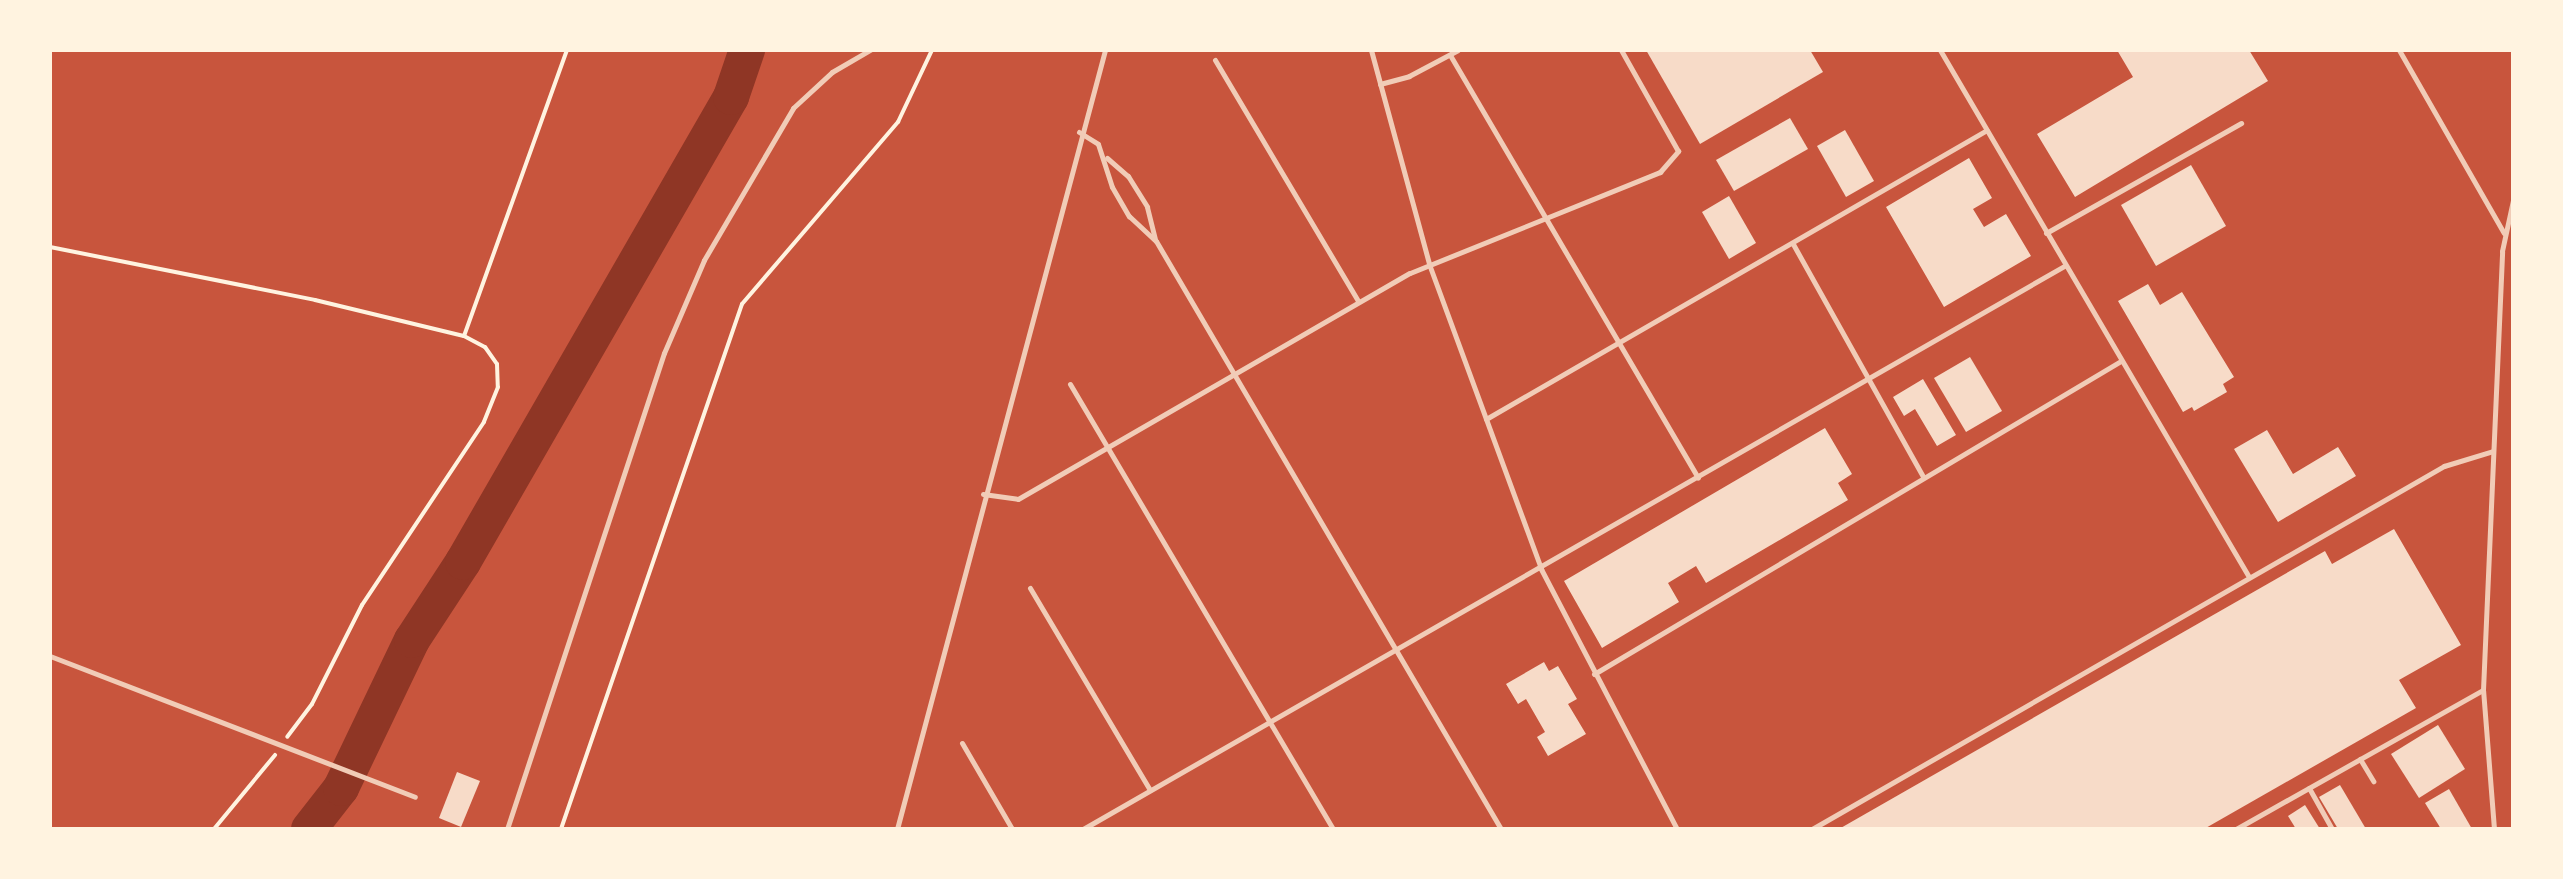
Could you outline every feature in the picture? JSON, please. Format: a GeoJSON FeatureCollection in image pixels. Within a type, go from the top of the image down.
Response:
{"type":"FeatureCollection","features":[{"type":"Feature","properties":{"kind":"lane"},"geometry":{"type":"LineString","coordinates":[[507,829],[664,353],[704,260],[793,108],[832,72],[870,50]]}},
{"type":"Feature","properties":{"kind":"lane"},"geometry":{"type":"LineString","coordinates":[[897,829],[1079,132],[1105,50]]}},
{"type":"Feature","properties":{"kind":"lane"},"geometry":{"type":"LineString","coordinates":[[1371,50],[1429,264],[1541,569],[1677,829]]}},
{"type":"Feature","properties":{"kind":"lane"},"geometry":{"type":"LineString","coordinates":[[1380,84],[1458,50]]}},
{"type":"Feature","properties":{"kind":"lane"},"geometry":{"type":"LineString","coordinates":[[983,494],[1018,499],[1358,301],[1429,264],[1660,172],[1678,151],[1621,50]]}},
{"type":"Feature","properties":{"kind":"lane"},"geometry":{"type":"LineString","coordinates":[[1940,50],[2249,577]]}},
{"type":"Feature","properties":{"kind":"lane"},"geometry":{"type":"LineString","coordinates":[[2399,50],[2505,233]]}},
{"type":"Feature","properties":{"kind":"lane"},"geometry":{"type":"LineString","coordinates":[[1450,55],[1622,342],[1698,478]]}},
{"type":"Feature","properties":{"kind":"lane"},"geometry":{"type":"LineString","coordinates":[[1215,60],[1358,301]]}},
{"type":"Feature","properties":{"kind":"lane"},"geometry":{"type":"LineString","coordinates":[[2046,233],[2241,123]]}},
{"type":"Feature","properties":{"kind":"lane"},"geometry":{"type":"LineString","coordinates":[[1486,419],[1987,130]]}},
{"type":"Feature","properties":{"kind":"lane"},"geometry":{"type":"LineString","coordinates":[[1079,132],[1090,136],[1106,157],[1128,176],[1147,207],[1156,241],[1501,829]]}},
{"type":"Feature","properties":{"kind":"lane"},"geometry":{"type":"LineString","coordinates":[[1106,157],[1112,187],[1129,216],[1156,241]]}},
{"type":"Feature","properties":{"kind":"lane"},"geometry":{"type":"LineString","coordinates":[[2494,829],[2483,690],[2505,233],[2513,200]]}},
{"type":"Feature","properties":{"kind":"lane"},"geometry":{"type":"LineString","coordinates":[[1793,244],[1923,477]]}},
{"type":"Feature","properties":{"kind":"lane"},"geometry":{"type":"LineString","coordinates":[[1083,829],[1395,649],[1541,569],[2064,266]]}},
{"type":"Feature","properties":{"kind":"lane"},"geometry":{"type":"LineString","coordinates":[[1594,674],[2121,361]]}},
{"type":"Feature","properties":{"kind":"lane"},"geometry":{"type":"LineString","coordinates":[[1070,384],[1333,829]]}},
{"type":"Feature","properties":{"kind":"lane"},"geometry":{"type":"LineString","coordinates":[[1812,829],[2444,466],[2493,451]]}},
{"type":"Feature","properties":{"kind":"lane"},"geometry":{"type":"LineString","coordinates":[[1030,588],[1150,790]]}},
{"type":"Feature","properties":{"kind":"lane"},"geometry":{"type":"LineString","coordinates":[[50,656],[415,797]]}},
{"type":"Feature","properties":{"kind":"lane"},"geometry":{"type":"LineString","coordinates":[[2236,829],[2483,690]]}},
{"type":"Feature","properties":{"kind":"lane"},"geometry":{"type":"LineString","coordinates":[[962,743],[1012,829]]}},
{"type":"Feature","properties":{"kind":"lane"},"geometry":{"type":"LineString","coordinates":[[2360,759],[2373,781]]}},
{"type":"Feature","properties":{"kind":"lane"},"geometry":{"type":"LineString","coordinates":[[2309,788],[2332,829]]}},
{"type":"Feature","properties":{"kind":"path"},"geometry":{"type":"LineString","coordinates":[[464,336],[567,50]]}},
{"type":"Feature","properties":{"kind":"path"},"geometry":{"type":"LineString","coordinates":[[561,829],[742,304],[898,122],[932,50]]}},
{"type":"Feature","properties":{"kind":"path"},"geometry":{"type":"LineString","coordinates":[[50,247],[315,300],[464,336],[485,347],[497,364],[498,387],[484,422],[362,605],[312,704],[214,829]]}},
{"type":"Feature","properties":{"kind":"building"},"geometry":{"type":"Polygon","coordinates":[[[1646,50],[1810,50],[1823,72],[1700,144],[1646,50]]]}},
{"type":"Feature","properties":{"kind":"building"},"geometry":{"type":"Polygon","coordinates":[[[2117,50],[2249,50],[2268,81],[2075,197],[2037,134],[2133,77],[2117,50]]]}},
{"type":"Feature","properties":{"kind":"building"},"geometry":{"type":"Polygon","coordinates":[[[1790,118],[1808,149],[1734,191],[1716,160],[1790,118]]]}},
{"type":"Feature","properties":{"kind":"building"},"geometry":{"type":"Polygon","coordinates":[[[1845,130],[1874,181],[1846,197],[1817,146],[1845,130]]]}},
{"type":"Feature","properties":{"kind":"building"},"geometry":{"type":"Polygon","coordinates":[[[1969,158],[1992,198],[1973,209],[1984,227],[2006,214],[2031,256],[1944,307],[1886,207],[1969,158]]]}},
{"type":"Feature","properties":{"kind":"building"},"geometry":{"type":"Polygon","coordinates":[[[2191,165],[2226,226],[2156,266],[2121,205],[2191,165]]]}},
{"type":"Feature","properties":{"kind":"building"},"geometry":{"type":"Polygon","coordinates":[[[1729,196],[1756,243],[1729,259],[1702,212],[1729,196]]]}},
{"type":"Feature","properties":{"kind":"building"},"geometry":{"type":"Polygon","coordinates":[[[2148,284],[2160,305],[2182,292],[2234,377],[2223,384],[2227,392],[2194,411],[2192,407],[2183,412],[2118,301],[2148,284]]]}},
{"type":"Feature","properties":{"kind":"building"},"geometry":{"type":"Polygon","coordinates":[[[1970,357],[2002,411],[1966,432],[1934,378],[1970,357]]]}},
{"type":"Feature","properties":{"kind":"building"},"geometry":{"type":"Polygon","coordinates":[[[1923,379],[1956,435],[1937,446],[1915,409],[1904,416],[1893,397],[1923,379]]]}},
{"type":"Feature","properties":{"kind":"building"},"geometry":{"type":"Polygon","coordinates":[[[1825,428],[1852,474],[1838,483],[1848,500],[1706,583],[1696,566],[1668,583],[1679,602],[1602,648],[1564,581],[1825,428]]]}},
{"type":"Feature","properties":{"kind":"building"},"geometry":{"type":"Polygon","coordinates":[[[2267,430],[2293,474],[2338,447],[2356,476],[2278,522],[2234,449],[2267,430]]]}},
{"type":"Feature","properties":{"kind":"building"},"geometry":{"type":"Polygon","coordinates":[[[2394,529],[2461,645],[2399,680],[2416,708],[2204,829],[1839,829],[2325,551],[2332,564],[2394,529]]]}},
{"type":"Feature","properties":{"kind":"building"},"geometry":{"type":"Polygon","coordinates":[[[1544,662],[1549,671],[1558,666],[1577,699],[1568,704],[1586,734],[1548,756],[1537,737],[1545,732],[1526,699],[1518,704],[1506,684],[1544,662]]]}},
{"type":"Feature","properties":{"kind":"building"},"geometry":{"type":"Polygon","coordinates":[[[2438,725],[2465,769],[2419,798],[2391,754],[2438,725]]]}},
{"type":"Feature","properties":{"kind":"building"},"geometry":{"type":"Polygon","coordinates":[[[457,772],[480,781],[461,827],[439,818],[457,772]]]}},
{"type":"Feature","properties":{"kind":"building"},"geometry":{"type":"Polygon","coordinates":[[[2340,785],[2366,829],[2338,829],[2319,797],[2340,785]]]}},
{"type":"Feature","properties":{"kind":"building"},"geometry":{"type":"Polygon","coordinates":[[[2449,789],[2472,829],[2441,829],[2425,803],[2449,789]]]}},
{"type":"Feature","properties":{"kind":"building"},"geometry":{"type":"Polygon","coordinates":[[[2305,805],[2320,829],[2296,829],[2288,816],[2305,805]]]}},
{"type":"Feature","properties":{"kind":"waterway"},"geometry":{"type":"LineString","coordinates":[[309,829],[341,788],[412,640],[463,562],[731,97],[747,50]]}}]}
